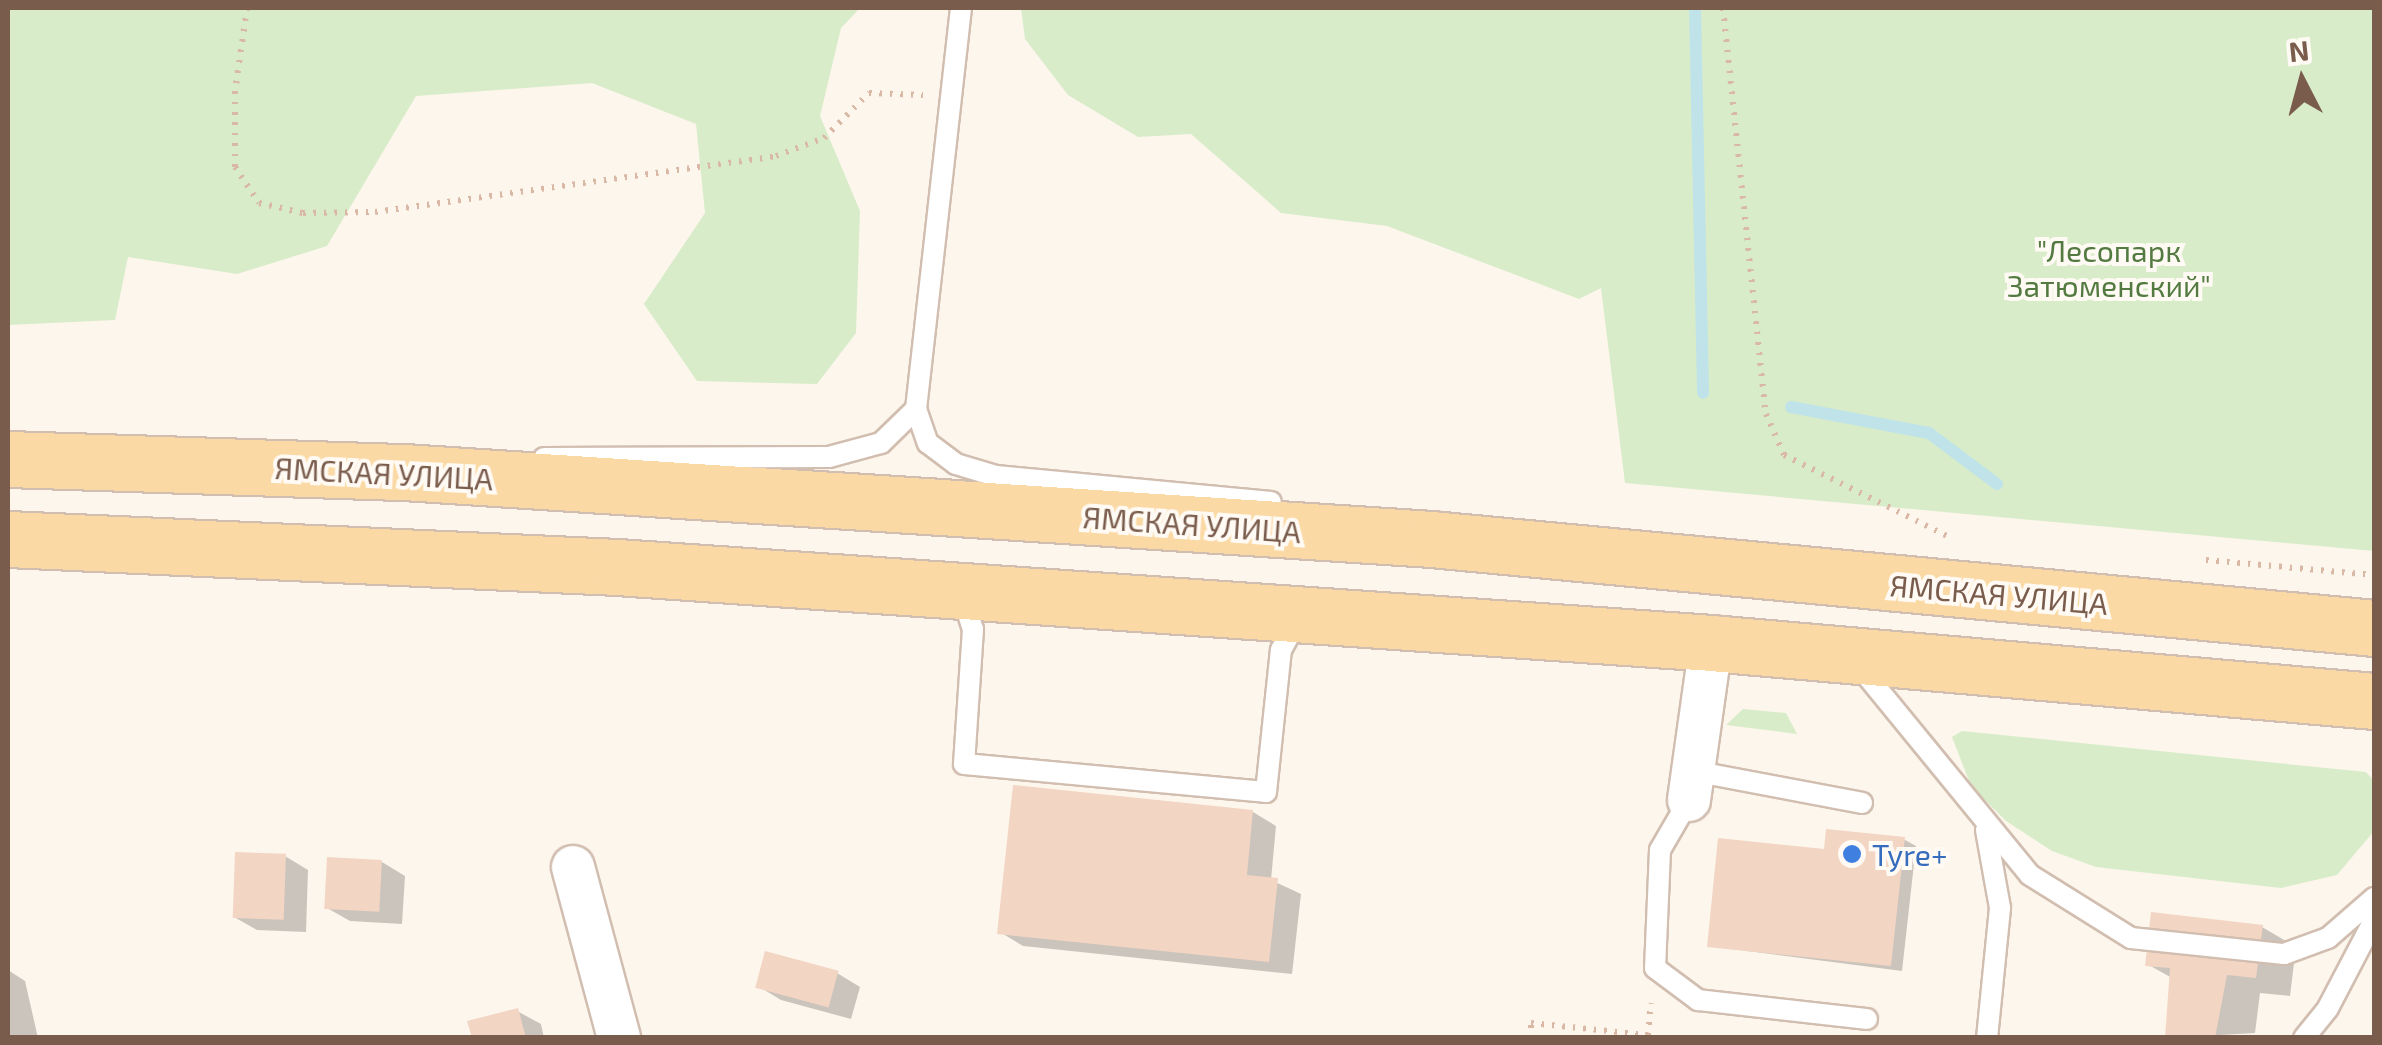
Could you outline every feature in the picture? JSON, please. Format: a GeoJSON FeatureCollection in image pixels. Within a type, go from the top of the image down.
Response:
{"type":"FeatureCollection","features":[{"type":"Feature","properties":{"kind":"main road","name":"ЯМСКАЯ УЛИЦА"},"geometry":{"type":"LineString","coordinates":[[8,460],[404,472],[1431,539],[2374,628]]}},
{"type":"Feature","properties":{"kind":"main road"},"geometry":{"type":"LineString","coordinates":[[8,539],[403,554],[1711,643],[2374,701]]}},
{"type":"Feature","properties":{"kind":"street"},"geometry":{"type":"LineString","coordinates":[[1691,785],[1711,643]]}},
{"type":"Feature","properties":{"kind":"street"},"geometry":{"type":"LineString","coordinates":[[574,867],[619,1038]]}},
{"type":"Feature","properties":{"kind":"lane"},"geometry":{"type":"LineString","coordinates":[[961,8],[916,409],[928,444],[956,464],[996,476],[1311,506],[1431,539]]}},
{"type":"Feature","properties":{"kind":"lane"},"geometry":{"type":"LineString","coordinates":[[404,472],[581,454],[768,462],[829,457],[880,443],[916,409]]}},
{"type":"Feature","properties":{"kind":"lane"},"geometry":{"type":"LineString","coordinates":[[962,592],[973,629],[964,764],[1266,792],[1281,650],[1300,616]]}},
{"type":"Feature","properties":{"kind":"lane"},"geometry":{"type":"LineString","coordinates":[[1851,656],[1986,828],[2030,876],[2131,938],[2284,954],[2328,938],[2374,898]]}},
{"type":"Feature","properties":{"kind":"lane"},"geometry":{"type":"LineString","coordinates":[[1862,803],[1691,785],[1660,850],[1656,968],[1698,1000],[1868,1019]]}},
{"type":"Feature","properties":{"kind":"lane"},"geometry":{"type":"LineString","coordinates":[[1986,828],[2000,908],[1986,1038]]}},
{"type":"Feature","properties":{"kind":"lane"},"geometry":{"type":"LineString","coordinates":[[2304,1038],[2328,1008],[2374,920]]}},
{"type":"Feature","properties":{"kind":"path"},"geometry":{"type":"LineString","coordinates":[[247,8],[235,91],[235,168],[258,203],[303,213],[375,212],[776,156],[824,138],[869,93],[950,96]]}},
{"type":"Feature","properties":{"kind":"path"},"geometry":{"type":"LineString","coordinates":[[1722,8],[1766,414],[1784,455],[1947,537]]}},
{"type":"Feature","properties":{"kind":"path"},"geometry":{"type":"LineString","coordinates":[[1531,1038],[1531,1023],[1648,1035],[1656,968]]}},
{"type":"Feature","properties":{"kind":"green space"},"geometry":{"type":"Polygon","coordinates":[[[8,8],[860,8],[841,28],[820,116],[860,211],[856,333],[817,384],[697,381],[644,304],[705,213],[696,124],[592,83],[416,96],[327,246],[237,274],[128,257],[115,320],[8,325],[8,8]]]}},
{"type":"Feature","properties":{"kind":"green space","name":"\"Лесопарк Затюменский\""},"geometry":{"type":"Polygon","coordinates":[[[1021,8],[2374,8],[2374,551],[1625,483],[1601,288],[1579,299],[1387,226],[1281,213],[1191,134],[1138,137],[1068,95],[1025,39],[1021,8]]]}},
{"type":"Feature","properties":{"kind":"green space"},"geometry":{"type":"Polygon","coordinates":[[[1743,709],[1786,713],[1797,734],[1726,725],[1743,709]]]}},
{"type":"Feature","properties":{"kind":"green space"},"geometry":{"type":"Polygon","coordinates":[[[1962,731],[2366,772],[2374,781],[2374,831],[2337,875],[2281,888],[2096,867],[2052,851],[2006,821],[1971,786],[1952,737],[1962,731]]]}},
{"type":"Feature","properties":{"kind":"building"},"geometry":{"type":"Polygon","coordinates":[[[1013,785],[1253,810],[1247,875],[1278,878],[1269,962],[997,934],[1013,785]]]}},
{"type":"Feature","properties":{"kind":"building"},"geometry":{"type":"Polygon","coordinates":[[[1826,829],[1905,837],[1891,966],[1707,947],[1718,838],[1824,849],[1826,829]]]}},
{"type":"Feature","properties":{"kind":"building"},"geometry":{"type":"Polygon","coordinates":[[[235,852],[286,854],[284,920],[233,918],[235,852]]]}},
{"type":"Feature","properties":{"kind":"building"},"geometry":{"type":"Polygon","coordinates":[[[327,857],[382,860],[379,912],[324,909],[327,857]]]}},
{"type":"Feature","properties":{"kind":"building"},"geometry":{"type":"Polygon","coordinates":[[[2151,912],[2263,925],[2256,978],[2227,975],[2215,1038],[2165,1038],[2170,968],[2145,966],[2151,912]]]}},
{"type":"Feature","properties":{"kind":"building"},"geometry":{"type":"Polygon","coordinates":[[[765,951],[838,971],[829,1007],[755,988],[765,951]]]}},
{"type":"Feature","properties":{"kind":"building"},"geometry":{"type":"Polygon","coordinates":[[[518,1008],[526,1038],[472,1038],[467,1021],[518,1008]]]}},
{"type":"Feature","properties":{"kind":"waterway"},"geometry":{"type":"LineString","coordinates":[[1695,8],[1703,393]]}},
{"type":"Feature","properties":{"kind":"waterway"},"geometry":{"type":"LineString","coordinates":[[1791,407],[1929,433],[1997,484]]}},
{"type":"Feature","properties":{"kind":"place","name":"Tyre+"},"geometry":{"type":"Point","coordinates":[1852,854]}}]}
